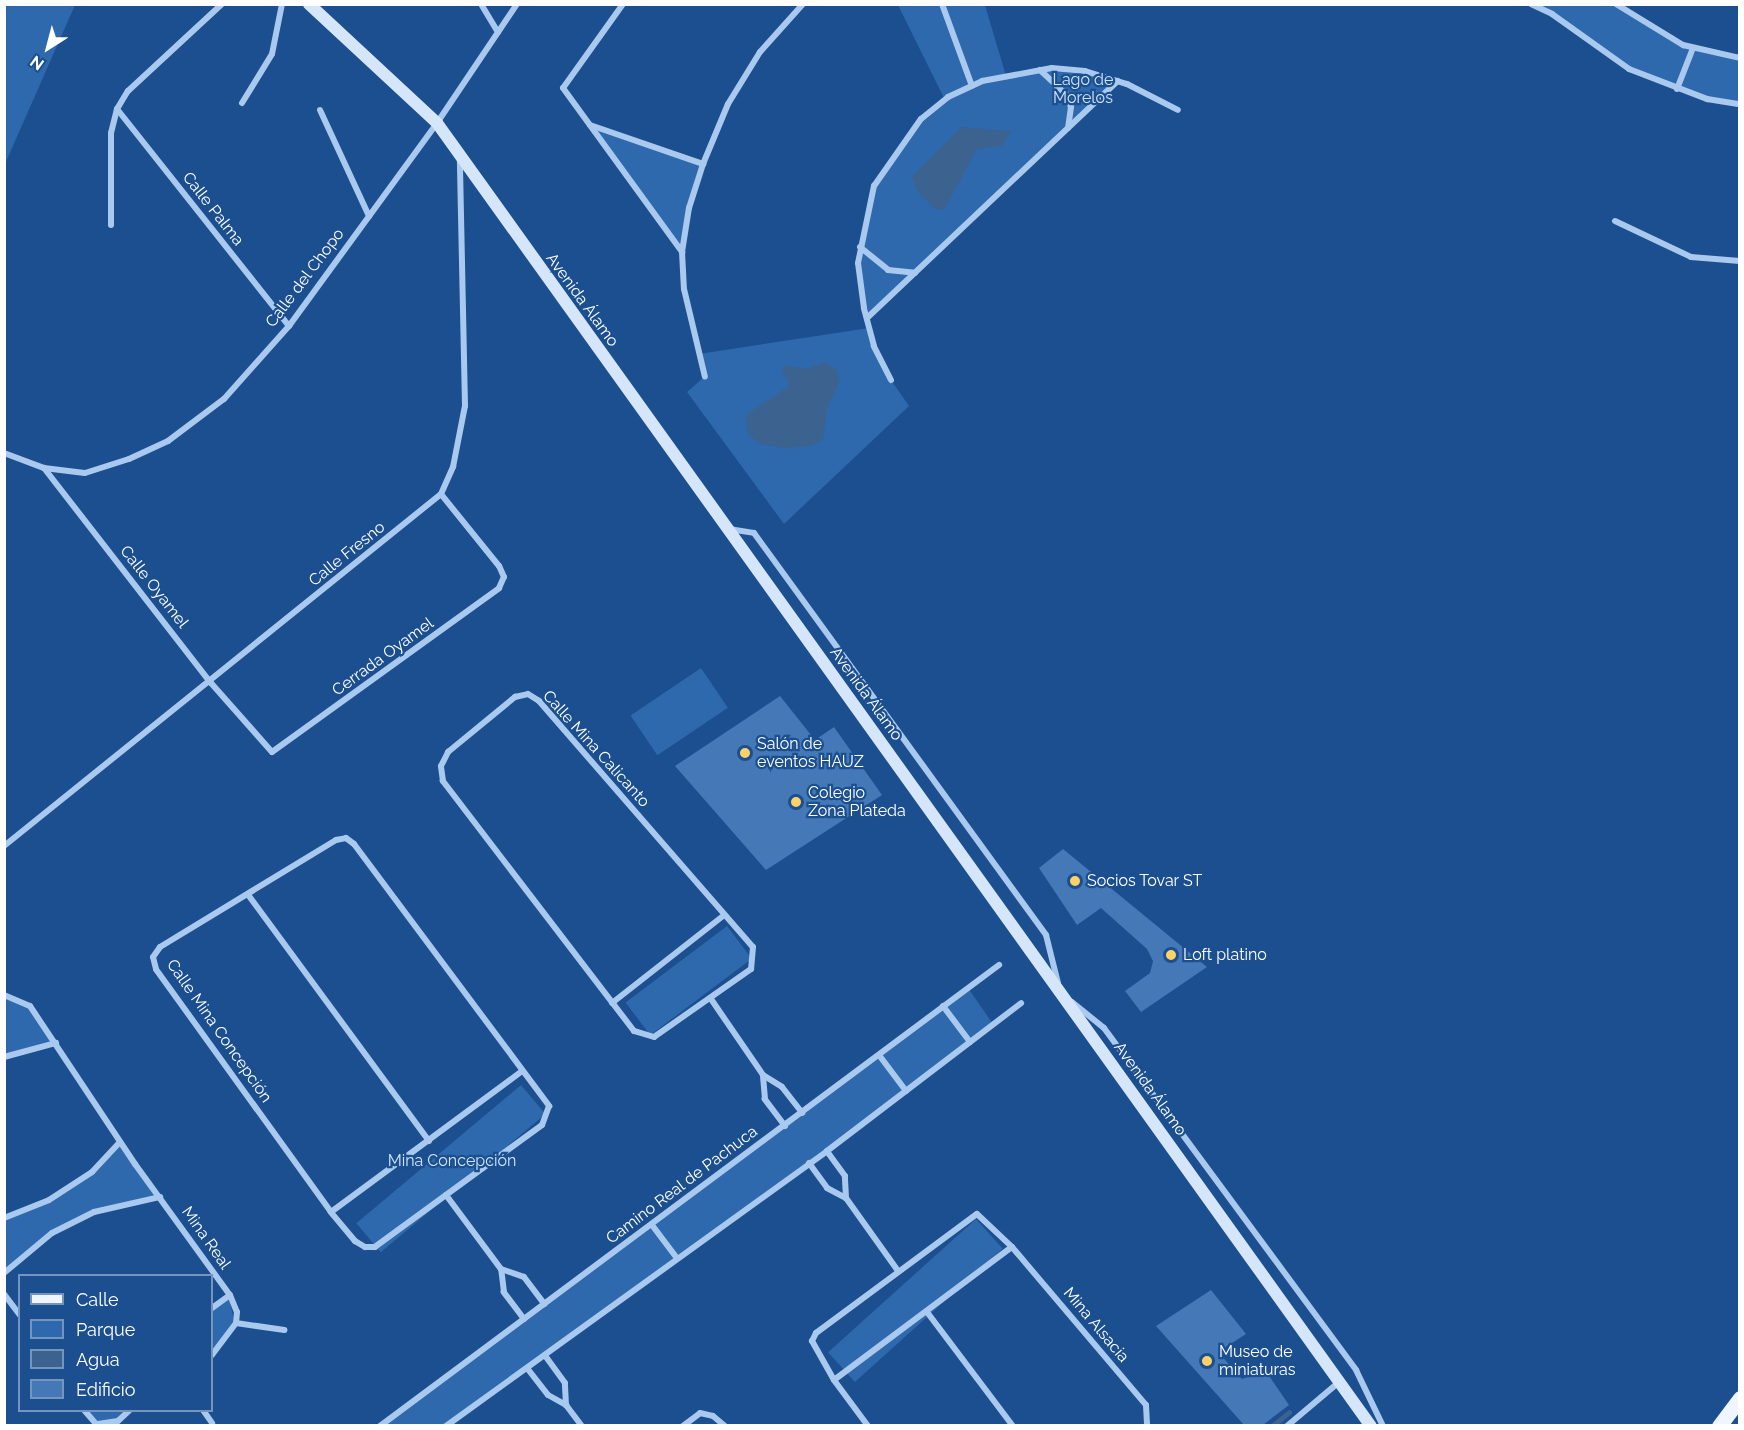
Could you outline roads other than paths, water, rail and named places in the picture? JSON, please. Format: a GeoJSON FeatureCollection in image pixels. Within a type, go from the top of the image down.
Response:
{"type":"FeatureCollection","features":[{"type":"Feature","properties":{"kind":"main road"},"geometry":{"type":"LineString","coordinates":[[1719,1425],[1740,1398]]}},
{"type":"Feature","properties":{"kind":"street"},"geometry":{"type":"LineString","coordinates":[[111,225],[111,134],[117,109],[128,91],[222,4]]}},
{"type":"Feature","properties":{"kind":"street"},"geometry":{"type":"LineString","coordinates":[[242,103],[272,54],[282,4]]}},
{"type":"Feature","properties":{"kind":"street","name":"Avenida Álamo"},"geometry":{"type":"LineString","coordinates":[[309,4],[437,123],[460,159],[1371,1425]]}},
{"type":"Feature","properties":{"kind":"street"},"geometry":{"type":"LineString","coordinates":[[481,4],[498,32]]}},
{"type":"Feature","properties":{"kind":"street","name":"Calle del Chopo"},"geometry":{"type":"LineString","coordinates":[[44,468],[85,473],[129,459],[168,441],[224,399],[289,326],[437,123],[517,4]]}},
{"type":"Feature","properties":{"kind":"street"},"geometry":{"type":"LineString","coordinates":[[623,4],[563,88],[682,252]]}},
{"type":"Feature","properties":{"kind":"street"},"geometry":{"type":"LineString","coordinates":[[705,377],[684,289],[682,252],[689,208],[703,164],[728,104],[760,52],[802,4]]}},
{"type":"Feature","properties":{"kind":"street"},"geometry":{"type":"LineString","coordinates":[[942,4],[972,86]]}},
{"type":"Feature","properties":{"kind":"street"},"geometry":{"type":"LineString","coordinates":[[1531,4],[1552,14],[1629,69],[1677,90],[1740,104]]}},
{"type":"Feature","properties":{"kind":"street"},"geometry":{"type":"LineString","coordinates":[[1616,4],[1636,20],[1693,48],[1740,58]]}},
{"type":"Feature","properties":{"kind":"street"},"geometry":{"type":"LineString","coordinates":[[1677,90],[1693,48]]}},
{"type":"Feature","properties":{"kind":"street"},"geometry":{"type":"LineString","coordinates":[[1040,70],[1066,94],[1071,107],[1067,129]]}},
{"type":"Feature","properties":{"kind":"street"},"geometry":{"type":"LineString","coordinates":[[891,380],[874,346],[858,263],[874,186],[921,119],[948,97],[972,86],[1040,70],[1085,71],[1118,81],[1178,110]]}},
{"type":"Feature","properties":{"kind":"street"},"geometry":{"type":"LineString","coordinates":[[867,318],[1118,81]]}},
{"type":"Feature","properties":{"kind":"street","name":"Calle Palma"},"geometry":{"type":"LineString","coordinates":[[117,109],[289,326]]}},
{"type":"Feature","properties":{"kind":"street"},"geometry":{"type":"LineString","coordinates":[[320,110],[369,216]]}},
{"type":"Feature","properties":{"kind":"street"},"geometry":{"type":"LineString","coordinates":[[590,125],[703,164]]}},
{"type":"Feature","properties":{"kind":"street","name":"Calle Fresno"},"geometry":{"type":"LineString","coordinates":[[4,846],[212,682],[441,494],[453,467],[465,406],[460,159]]}},
{"type":"Feature","properties":{"kind":"street"},"geometry":{"type":"LineString","coordinates":[[1616,221],[1691,257],[1740,261]]}},
{"type":"Feature","properties":{"kind":"street"},"geometry":{"type":"LineString","coordinates":[[860,247],[888,270],[915,273]]}},
{"type":"Feature","properties":{"kind":"street"},"geometry":{"type":"LineString","coordinates":[[4,453],[44,468]]}},
{"type":"Feature","properties":{"kind":"street","name":"Calle Oyamel"},"geometry":{"type":"LineString","coordinates":[[44,468],[212,682],[272,752]]}},
{"type":"Feature","properties":{"kind":"street","name":"Cerrada Oyamel"},"geometry":{"type":"LineString","coordinates":[[272,752],[500,588],[504,577],[441,494]]}},
{"type":"Feature","properties":{"kind":"street"},"geometry":{"type":"LineString","coordinates":[[726,528],[754,533],[1046,935],[1060,993],[1111,1037],[1356,1370],[1383,1425]]}},
{"type":"Feature","properties":{"kind":"street","name":"Calle Mina Calicanto"},"geometry":{"type":"LineString","coordinates":[[528,694],[539,701],[723,916],[753,947],[752,969],[711,999],[654,1037],[634,1031],[443,781],[441,766],[448,752],[515,697],[528,694]]}},
{"type":"Feature","properties":{"kind":"street","name":"Calle Mina Concepción"},"geometry":{"type":"LineString","coordinates":[[346,838],[354,844],[521,1072],[549,1106],[542,1125],[375,1247],[365,1247],[355,1241],[331,1212],[156,969],[153,957],[160,947],[249,896],[336,840],[346,838]]}},
{"type":"Feature","properties":{"kind":"street"},"geometry":{"type":"LineString","coordinates":[[249,896],[429,1141]]}},
{"type":"Feature","properties":{"kind":"street"},"geometry":{"type":"LineString","coordinates":[[612,1003],[723,916]]}},
{"type":"Feature","properties":{"kind":"street","name":"Camino Real de Pachuca"},"geometry":{"type":"LineString","coordinates":[[380,1425],[999,965]]}},
{"type":"Feature","properties":{"kind":"street","name":"Mina Real"},"geometry":{"type":"LineString","coordinates":[[4,995],[30,1006],[120,1142],[230,1295],[237,1312],[236,1323]]}},
{"type":"Feature","properties":{"kind":"street"},"geometry":{"type":"LineString","coordinates":[[711,999],[763,1075],[782,1087],[802,1113]]}},
{"type":"Feature","properties":{"kind":"street"},"geometry":{"type":"LineString","coordinates":[[446,1425],[676,1257],[827,1151],[1021,1003]]}},
{"type":"Feature","properties":{"kind":"street"},"geometry":{"type":"LineString","coordinates":[[943,1006],[970,1042]]}},
{"type":"Feature","properties":{"kind":"street"},"geometry":{"type":"LineString","coordinates":[[4,1057],[56,1043]]}},
{"type":"Feature","properties":{"kind":"street"},"geometry":{"type":"LineString","coordinates":[[879,1055],[906,1091]]}},
{"type":"Feature","properties":{"kind":"street"},"geometry":{"type":"LineString","coordinates":[[331,1212],[521,1072]]}},
{"type":"Feature","properties":{"kind":"street"},"geometry":{"type":"LineString","coordinates":[[763,1075],[765,1099],[785,1126]]}},
{"type":"Feature","properties":{"kind":"street"},"geometry":{"type":"LineString","coordinates":[[4,1218],[49,1200],[92,1172],[120,1142]]}},
{"type":"Feature","properties":{"kind":"street"},"geometry":{"type":"LineString","coordinates":[[827,1151],[844,1176],[846,1198]]}},
{"type":"Feature","properties":{"kind":"street"},"geometry":{"type":"LineString","coordinates":[[809,1164],[827,1188],[846,1198],[898,1271]]}},
{"type":"Feature","properties":{"kind":"street"},"geometry":{"type":"LineString","coordinates":[[446,1195],[501,1269],[504,1292],[524,1319]]}},
{"type":"Feature","properties":{"kind":"street","name":"Mina Real"},"geometry":{"type":"LineString","coordinates":[[4,1273],[52,1233],[94,1212],[160,1197]]}},
{"type":"Feature","properties":{"kind":"street","name":"Mina Alsacia"},"geometry":{"type":"LineString","coordinates":[[868,1425],[834,1380],[813,1347],[816,1333],[971,1215],[983,1216],[1012,1247],[1146,1406],[1147,1425]]}},
{"type":"Feature","properties":{"kind":"street"},"geometry":{"type":"LineString","coordinates":[[652,1225],[676,1257]]}},
{"type":"Feature","properties":{"kind":"street"},"geometry":{"type":"LineString","coordinates":[[834,1380],[1012,1247]]}},
{"type":"Feature","properties":{"kind":"street"},"geometry":{"type":"LineString","coordinates":[[501,1269],[524,1277],[544,1304]]}},
{"type":"Feature","properties":{"kind":"street"},"geometry":{"type":"LineString","coordinates":[[4,1294],[18,1312]]}},
{"type":"Feature","properties":{"kind":"street","name":"Mina Real"},"geometry":{"type":"LineString","coordinates":[[213,1307],[230,1295]]}},
{"type":"Feature","properties":{"kind":"street"},"geometry":{"type":"LineString","coordinates":[[927,1312],[1013,1425]]}},
{"type":"Feature","properties":{"kind":"street"},"geometry":{"type":"LineString","coordinates":[[213,1354],[236,1323],[284,1330]]}},
{"type":"Feature","properties":{"kind":"street"},"geometry":{"type":"LineString","coordinates":[[544,1355],[565,1383],[566,1405]]}},
{"type":"Feature","properties":{"kind":"street"},"geometry":{"type":"LineString","coordinates":[[526,1368],[548,1395],[566,1405],[582,1425]]}},
{"type":"Feature","properties":{"kind":"street"},"geometry":{"type":"LineString","coordinates":[[1287,1425],[1340,1382]]}},
{"type":"Feature","properties":{"kind":"street"},"geometry":{"type":"LineString","coordinates":[[86,1412],[98,1425],[118,1421],[128,1412]]}},
{"type":"Feature","properties":{"kind":"street"},"geometry":{"type":"LineString","coordinates":[[204,1412],[213,1425]]}},
{"type":"Feature","properties":{"kind":"street"},"geometry":{"type":"LineString","coordinates":[[683,1425],[700,1413],[713,1416],[725,1425]]}},
{"type":"Feature","properties":{"kind":"water"},"geometry":{"type":"Polygon","coordinates":[[[961,127],[1012,131],[1001,146],[977,149],[944,210],[935,209],[917,191],[912,176],[961,127]]]}},
{"type":"Feature","properties":{"kind":"water"},"geometry":{"type":"Polygon","coordinates":[[[826,362],[837,370],[840,381],[827,408],[823,439],[812,446],[785,448],[761,444],[749,435],[745,420],[749,413],[788,387],[788,379],[782,374],[785,365],[806,369],[826,362]]]}},
{"type":"Feature","properties":{"kind":"waterway"},"geometry":{"type":"LineString","coordinates":[[1272,1426],[1289,1412]]}},
{"type":"Feature","properties":{"kind":"place","name":"Salón de eventos HAUZ"},"geometry":{"type":"Point","coordinates":[745,753]}},
{"type":"Feature","properties":{"kind":"place","name":"Colegio Zona Plateda"},"geometry":{"type":"Point","coordinates":[796,802]}},
{"type":"Feature","properties":{"kind":"place","name":"Socios Tovar ST"},"geometry":{"type":"Point","coordinates":[1075,881]}},
{"type":"Feature","properties":{"kind":"place","name":"Loft platino"},"geometry":{"type":"Point","coordinates":[1171,955]}},
{"type":"Feature","properties":{"kind":"place","name":"Museo de miniaturas"},"geometry":{"type":"Point","coordinates":[1207,1361]}},
{"type":"Feature","properties":{"kind":"park label","name":"Lago de Morelos"},"geometry":{"type":"Point","coordinates":[1083,89]}},
{"type":"Feature","properties":{"kind":"park label","name":"Mina Concepción"},"geometry":{"type":"Point","coordinates":[452,1161]}}]}
